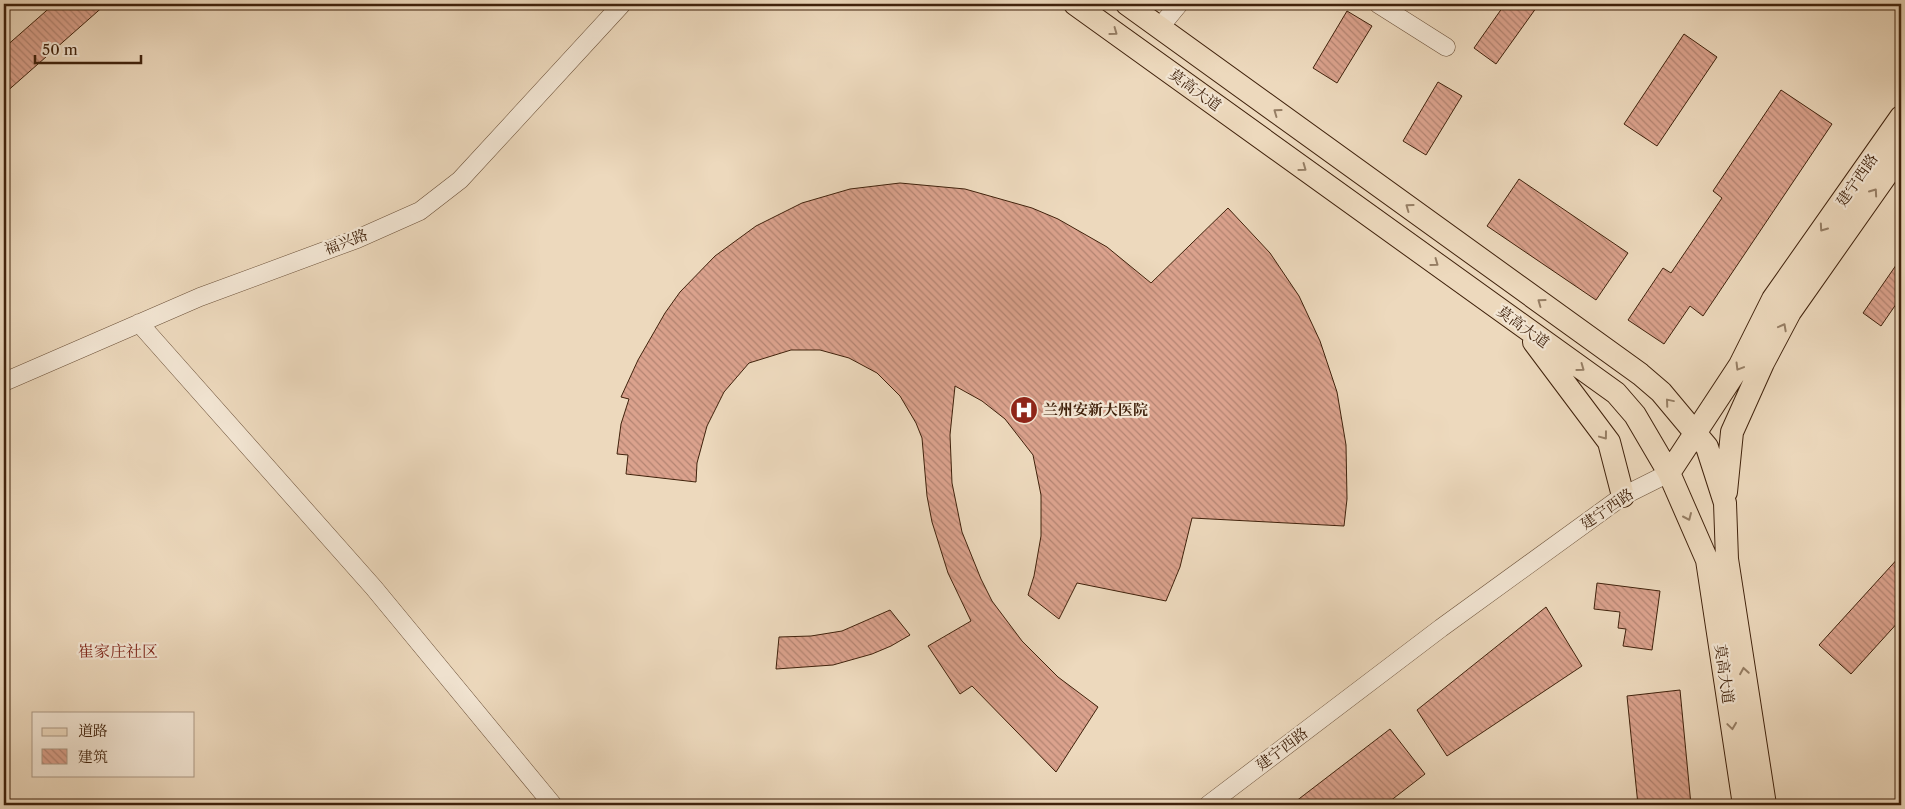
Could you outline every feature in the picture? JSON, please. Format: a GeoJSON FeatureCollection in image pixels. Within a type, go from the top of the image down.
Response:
{"type":"FeatureCollection","features":[{"type":"Feature","properties":{"kind":"main road","name":"莫高大道"},"geometry":{"type":"LineString","coordinates":[[1075,4],[1616,393],[1635,416],[1668,472],[1707,560],[1744,805]]}},
{"type":"Feature","properties":{"kind":"main road","name":"莫高大道"},"geometry":{"type":"LineString","coordinates":[[1127,4],[1640,374],[1661,392],[1701,441],[1725,503],[1726,559],[1765,805]]}},
{"type":"Feature","properties":{"kind":"main road","name":"建宁西路"},"geometry":{"type":"LineString","coordinates":[[1701,441],[1773,299],[1901,117]]}},
{"type":"Feature","properties":{"kind":"main road","name":"建宁西路"},"geometry":{"type":"LineString","coordinates":[[1725,503],[1732,432],[1763,363],[1790,312],[1901,154]]}},
{"type":"Feature","properties":{"kind":"main road"},"geometry":{"type":"LineString","coordinates":[[1523,327],[1557,375],[1609,442],[1623,496]]}},
{"type":"Feature","properties":{"kind":"main road"},"geometry":{"type":"LineString","coordinates":[[1668,472],[1701,441],[1732,432]]}},
{"type":"Feature","properties":{"kind":"street","name":"福兴路"},"geometry":{"type":"LineString","coordinates":[[4,382],[200,297],[357,239],[420,211],[460,180],[622,4]]}},
{"type":"Feature","properties":{"kind":"street"},"geometry":{"type":"LineString","coordinates":[[1160,27],[1179,4]]}},
{"type":"Feature","properties":{"kind":"street"},"geometry":{"type":"LineString","coordinates":[[1378,4],[1446,48]]}},
{"type":"Feature","properties":{"kind":"street"},"geometry":{"type":"LineString","coordinates":[[139,323],[374,588],[553,805]]}},
{"type":"Feature","properties":{"kind":"street","name":"建宁西路"},"geometry":{"type":"LineString","coordinates":[[1208,805],[1441,628],[1623,496],[1668,472]]}},
{"type":"Feature","properties":{"kind":"building"},"geometry":{"type":"Polygon","coordinates":[[[54,4],[106,4],[4,94],[4,48],[54,4]]]}},
{"type":"Feature","properties":{"kind":"building"},"geometry":{"type":"Polygon","coordinates":[[[1505,4],[1539,4],[1496,64],[1474,48],[1505,4]]]}},
{"type":"Feature","properties":{"kind":"building"},"geometry":{"type":"Polygon","coordinates":[[[1347,11],[1372,26],[1337,83],[1313,68],[1347,11]]]}},
{"type":"Feature","properties":{"kind":"building"},"geometry":{"type":"Polygon","coordinates":[[[1684,34],[1717,57],[1657,146],[1624,124],[1684,34]]]}},
{"type":"Feature","properties":{"kind":"building"},"geometry":{"type":"Polygon","coordinates":[[[1438,82],[1462,96],[1426,155],[1403,141],[1438,82]]]}},
{"type":"Feature","properties":{"kind":"building"},"geometry":{"type":"Polygon","coordinates":[[[1781,90],[1832,124],[1703,316],[1690,306],[1664,344],[1628,320],[1663,268],[1671,273],[1722,198],[1713,191],[1781,90]]]}},
{"type":"Feature","properties":{"kind":"building"},"geometry":{"type":"Polygon","coordinates":[[[1519,179],[1628,253],[1596,300],[1487,226],[1519,179]]]}},
{"type":"Feature","properties":{"kind":"building"},"geometry":{"type":"Polygon","coordinates":[[[900,183],[965,189],[1032,208],[1058,219],[1107,247],[1151,283],[1228,208],[1270,253],[1299,296],[1320,341],[1337,392],[1346,445],[1347,499],[1344,526],[1192,518],[1180,567],[1166,601],[1077,583],[1059,619],[1028,595],[1034,576],[1041,536],[1041,495],[1033,455],[1005,419],[982,401],[955,386],[950,435],[952,483],[962,532],[981,579],[992,601],[1022,641],[1058,677],[1098,707],[1056,772],[972,686],[960,694],[928,646],[971,621],[948,573],[932,522],[927,496],[922,438],[916,423],[900,396],[877,373],[849,358],[820,350],[791,350],[749,363],[724,392],[707,426],[697,463],[696,482],[626,474],[628,455],[617,454],[621,424],[629,399],[621,397],[638,360],[665,313],[680,292],[715,256],[756,226],[802,203],[850,189],[900,183]]]}},
{"type":"Feature","properties":{"kind":"building"},"geometry":{"type":"Polygon","coordinates":[[[1901,258],[1901,297],[1881,326],[1863,313],[1901,258]]]}},
{"type":"Feature","properties":{"kind":"building"},"geometry":{"type":"Polygon","coordinates":[[[1901,555],[1901,619],[1851,674],[1819,645],[1901,555]]]}},
{"type":"Feature","properties":{"kind":"building"},"geometry":{"type":"Polygon","coordinates":[[[1597,583],[1660,591],[1652,650],[1623,646],[1626,629],[1618,628],[1620,612],[1594,609],[1597,583]]]}},
{"type":"Feature","properties":{"kind":"building"},"geometry":{"type":"Polygon","coordinates":[[[1546,607],[1582,666],[1447,756],[1417,710],[1546,607]]]}},
{"type":"Feature","properties":{"kind":"building"},"geometry":{"type":"Polygon","coordinates":[[[890,610],[910,635],[891,646],[872,654],[833,665],[776,669],[779,637],[811,636],[842,631],[890,610]]]}},
{"type":"Feature","properties":{"kind":"building"},"geometry":{"type":"Polygon","coordinates":[[[1680,690],[1691,805],[1638,805],[1627,696],[1680,690]]]}},
{"type":"Feature","properties":{"kind":"building"},"geometry":{"type":"Polygon","coordinates":[[[1390,729],[1425,774],[1385,805],[1291,805],[1390,729]]]}},
{"type":"Feature","properties":{"kind":"place","name":"兰州安新大医院"},"geometry":{"type":"Point","coordinates":[1024,410]}},
{"type":"Feature","properties":{"kind":"district","name":"崔家庄社区"},"geometry":{"type":"Point","coordinates":[118,651]}}]}
